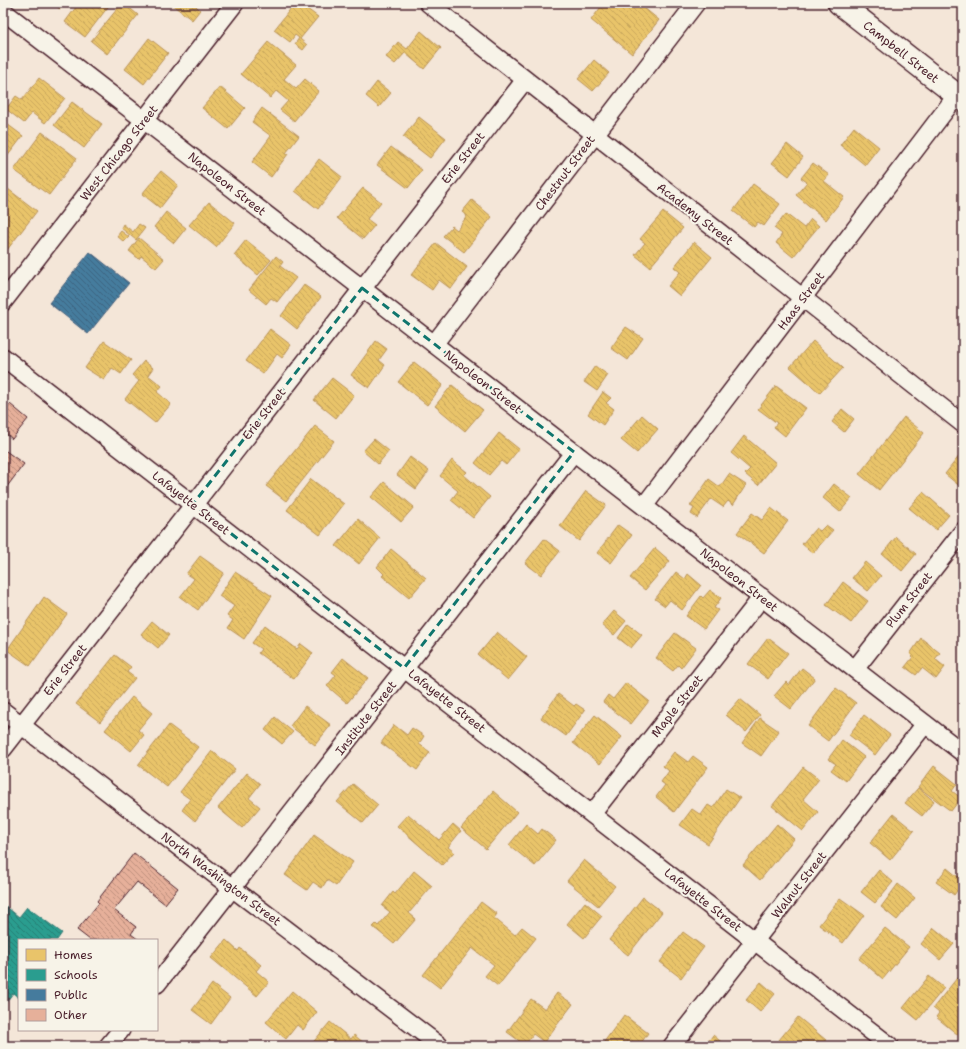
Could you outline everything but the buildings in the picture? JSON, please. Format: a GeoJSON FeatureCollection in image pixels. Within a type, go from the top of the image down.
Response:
{"type":"FeatureCollection","features":[{"type":"Feature","properties":{"kind":"main road","name":"Campbell Street"},"geometry":{"type":"LineString","coordinates":[[839,3],[960,98]]}},
{"type":"Feature","properties":{"kind":"street","name":"West Chicago Street"},"geometry":{"type":"LineString","coordinates":[[3,302],[235,3]]}},
{"type":"Feature","properties":{"kind":"street","name":"Academy Street"},"geometry":{"type":"LineString","coordinates":[[428,3],[963,424]]}},
{"type":"Feature","properties":{"kind":"street","name":"Chestnut Street"},"geometry":{"type":"LineString","coordinates":[[434,344],[696,3]]}},
{"type":"Feature","properties":{"kind":"street","name":"Napoleon Street"},"geometry":{"type":"LineString","coordinates":[[3,11],[963,753]]}},
{"type":"Feature","properties":{"kind":"street","name":"Erie Street"},"geometry":{"type":"LineString","coordinates":[[3,749],[525,80]]}},
{"type":"Feature","properties":{"kind":"street","name":"Haas Street"},"geometry":{"type":"LineString","coordinates":[[644,506],[802,298],[960,98]]}},
{"type":"Feature","properties":{"kind":"street","name":"Lafayette Street"},"geometry":{"type":"LineString","coordinates":[[3,357],[890,1046]]}},
{"type":"Feature","properties":{"kind":"street","name":"Institute Street"},"geometry":{"type":"LineString","coordinates":[[158,983],[574,452]]}},
{"type":"Feature","properties":{"kind":"street","name":"Plum Street"},"geometry":{"type":"LineString","coordinates":[[855,669],[963,531]]}},
{"type":"Feature","properties":{"kind":"street","name":"Maple Street"},"geometry":{"type":"LineString","coordinates":[[592,814],[762,597]]}},
{"type":"Feature","properties":{"kind":"street","name":"North Washington Street"},"geometry":{"type":"LineString","coordinates":[[3,711],[440,1046]]}},
{"type":"Feature","properties":{"kind":"street","name":"Walnut Street"},"geometry":{"type":"LineString","coordinates":[[672,1046],[925,724]]}},
{"type":"Feature","properties":{"kind":"street"},"geometry":{"type":"LineString","coordinates":[[108,1046],[120,1031]]}},
{"type":"Feature","properties":{"kind":"highlighted area"},"geometry":{"type":"Polygon","coordinates":[[[362,288],[574,452],[404,668],[193,504],[362,288]]]}}]}
